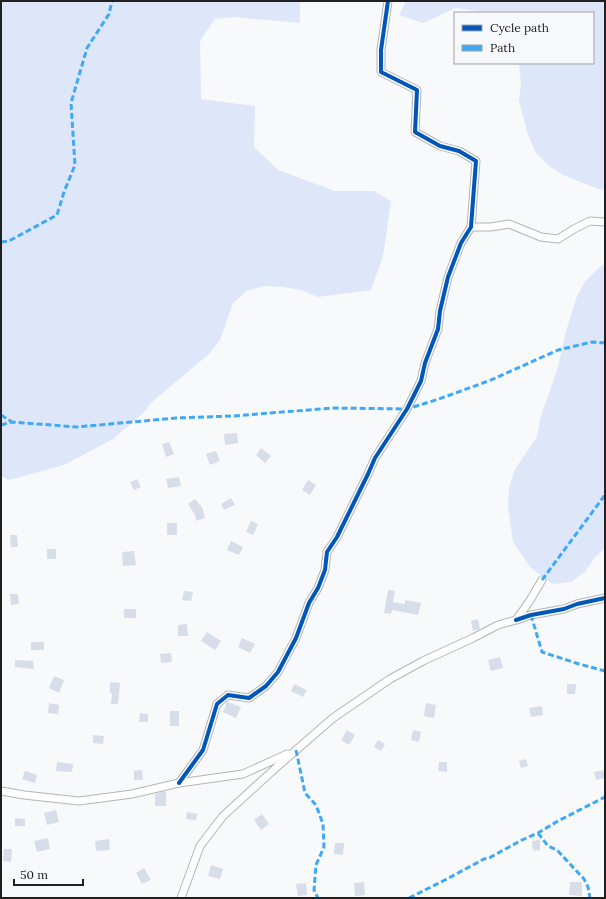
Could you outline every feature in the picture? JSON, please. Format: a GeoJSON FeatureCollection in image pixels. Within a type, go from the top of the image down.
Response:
{"type":"FeatureCollection","features":[{"type":"Feature","properties":{"kind":"street"},"geometry":{"type":"LineString","coordinates":[[179,783],[203,750],[217,704],[228,695],[249,698],[266,686],[278,672],[296,638],[309,603],[318,588],[325,570],[327,552],[341,530],[375,458],[406,409],[420,381],[438,329],[440,312],[448,277],[461,243],[471,227],[476,161],[459,151],[440,146],[415,132],[417,90],[381,72],[381,50],[388,1]]}},
{"type":"Feature","properties":{"kind":"street"},"geometry":{"type":"LineString","coordinates":[[471,227],[491,227],[509,224],[541,237],[558,238],[590,221],[605,222]]}},
{"type":"Feature","properties":{"kind":"street"},"geometry":{"type":"LineString","coordinates":[[516,620],[542,580]]}},
{"type":"Feature","properties":{"kind":"street"},"geometry":{"type":"LineString","coordinates":[[181,898],[200,846],[223,816],[333,718],[390,679],[423,661],[474,638],[498,625],[531,615],[564,609],[577,604],[605,598]]}},
{"type":"Feature","properties":{"kind":"street"},"geometry":{"type":"LineString","coordinates":[[1,791],[79,801],[132,794],[179,783],[243,774],[296,750]]}},
{"type":"Feature","properties":{"kind":"shaded area"},"geometry":{"type":"Polygon","coordinates":[[[1,1],[300,1],[300,23],[233,17],[215,19],[200,41],[201,99],[255,106],[254,147],[278,170],[335,191],[374,191],[391,201],[383,256],[371,290],[318,297],[301,290],[283,287],[264,286],[247,291],[233,303],[220,340],[209,354],[153,401],[141,415],[113,439],[64,465],[9,480],[1,476],[1,1]]]}},
{"type":"Feature","properties":{"kind":"shaded area"},"geometry":{"type":"Polygon","coordinates":[[[406,1],[605,1],[605,190],[598,189],[563,175],[548,165],[536,153],[528,135],[519,101],[521,84],[519,64],[594,64],[594,12],[480,12],[456,8],[423,23],[399,15],[406,1]]]}},
{"type":"Feature","properties":{"kind":"shaded area"},"geometry":{"type":"Polygon","coordinates":[[[605,264],[605,548],[595,557],[585,572],[571,582],[553,584],[531,568],[513,542],[508,505],[509,487],[515,469],[537,437],[540,419],[558,367],[566,331],[577,296],[586,280],[605,264]]]}},
{"type":"Feature","properties":{"kind":"building"},"geometry":{"type":"Polygon","coordinates":[[[237,433],[238,443],[225,445],[224,434],[237,433]]]}},
{"type":"Feature","properties":{"kind":"building"},"geometry":{"type":"Polygon","coordinates":[[[169,442],[174,454],[166,457],[162,444],[169,442]]]}},
{"type":"Feature","properties":{"kind":"building"},"geometry":{"type":"Polygon","coordinates":[[[261,448],[271,456],[265,463],[256,455],[261,448]]]}},
{"type":"Feature","properties":{"kind":"building"},"geometry":{"type":"Polygon","coordinates":[[[216,451],[220,461],[210,465],[206,454],[216,451]]]}},
{"type":"Feature","properties":{"kind":"building"},"geometry":{"type":"Polygon","coordinates":[[[179,477],[181,486],[168,488],[166,479],[179,477]]]}},
{"type":"Feature","properties":{"kind":"building"},"geometry":{"type":"Polygon","coordinates":[[[137,479],[141,487],[134,490],[130,482],[137,479]]]}},
{"type":"Feature","properties":{"kind":"building"},"geometry":{"type":"Polygon","coordinates":[[[308,480],[316,485],[310,495],[302,490],[308,480]]]}},
{"type":"Feature","properties":{"kind":"building"},"geometry":{"type":"Polygon","coordinates":[[[231,498],[235,505],[224,510],[221,504],[231,498]]]}},
{"type":"Feature","properties":{"kind":"building"},"geometry":{"type":"Polygon","coordinates":[[[195,499],[202,507],[205,518],[196,521],[195,515],[188,504],[195,499]]]}},
{"type":"Feature","properties":{"kind":"building"},"geometry":{"type":"Polygon","coordinates":[[[251,521],[258,524],[253,535],[246,532],[251,521]]]}},
{"type":"Feature","properties":{"kind":"building"},"geometry":{"type":"Polygon","coordinates":[[[167,523],[177,523],[177,535],[167,535],[167,523]]]}},
{"type":"Feature","properties":{"kind":"building"},"geometry":{"type":"Polygon","coordinates":[[[10,535],[17,535],[18,547],[11,547],[10,535]]]}},
{"type":"Feature","properties":{"kind":"building"},"geometry":{"type":"Polygon","coordinates":[[[231,541],[243,547],[239,555],[227,550],[231,541]]]}},
{"type":"Feature","properties":{"kind":"building"},"geometry":{"type":"Polygon","coordinates":[[[47,549],[56,549],[56,559],[47,559],[47,549]]]}},
{"type":"Feature","properties":{"kind":"building"},"geometry":{"type":"Polygon","coordinates":[[[134,551],[136,565],[123,566],[122,552],[134,551]]]}},
{"type":"Feature","properties":{"kind":"building"},"geometry":{"type":"Polygon","coordinates":[[[388,590],[395,591],[393,602],[405,604],[405,600],[421,603],[418,615],[392,610],[391,614],[384,613],[388,590]]]}},
{"type":"Feature","properties":{"kind":"building"},"geometry":{"type":"Polygon","coordinates":[[[184,591],[193,592],[191,601],[182,600],[184,591]]]}},
{"type":"Feature","properties":{"kind":"building"},"geometry":{"type":"Polygon","coordinates":[[[10,594],[18,594],[19,604],[11,605],[10,594]]]}},
{"type":"Feature","properties":{"kind":"building"},"geometry":{"type":"Polygon","coordinates":[[[124,609],[136,609],[136,618],[124,618],[124,609]]]}},
{"type":"Feature","properties":{"kind":"building"},"geometry":{"type":"Polygon","coordinates":[[[478,619],[480,629],[473,631],[471,621],[478,619]]]}},
{"type":"Feature","properties":{"kind":"building"},"geometry":{"type":"Polygon","coordinates":[[[187,624],[188,636],[178,636],[178,625],[187,624]]]}},
{"type":"Feature","properties":{"kind":"building"},"geometry":{"type":"Polygon","coordinates":[[[207,632],[221,641],[215,650],[201,641],[207,632]]]}},
{"type":"Feature","properties":{"kind":"building"},"geometry":{"type":"Polygon","coordinates":[[[242,638],[255,644],[250,653],[238,647],[242,638]]]}},
{"type":"Feature","properties":{"kind":"building"},"geometry":{"type":"Polygon","coordinates":[[[31,642],[44,642],[44,650],[31,650],[31,642]]]}},
{"type":"Feature","properties":{"kind":"building"},"geometry":{"type":"Polygon","coordinates":[[[171,653],[172,662],[161,663],[160,654],[171,653]]]}},
{"type":"Feature","properties":{"kind":"building"},"geometry":{"type":"Polygon","coordinates":[[[500,657],[503,668],[491,671],[488,660],[500,657]]]}},
{"type":"Feature","properties":{"kind":"building"},"geometry":{"type":"Polygon","coordinates":[[[15,660],[33,661],[34,669],[15,667],[15,660]]]}},
{"type":"Feature","properties":{"kind":"building"},"geometry":{"type":"Polygon","coordinates":[[[54,676],[64,680],[59,693],[49,688],[54,676]]]}},
{"type":"Feature","properties":{"kind":"building"},"geometry":{"type":"Polygon","coordinates":[[[110,682],[120,683],[118,704],[111,704],[112,693],[110,693],[110,682]]]}},
{"type":"Feature","properties":{"kind":"building"},"geometry":{"type":"Polygon","coordinates":[[[294,684],[307,690],[303,697],[291,691],[294,684]]]}},
{"type":"Feature","properties":{"kind":"building"},"geometry":{"type":"Polygon","coordinates":[[[567,684],[576,684],[575,694],[567,694],[567,684]]]}},
{"type":"Feature","properties":{"kind":"building"},"geometry":{"type":"Polygon","coordinates":[[[227,702],[241,707],[236,718],[223,712],[227,702]]]}},
{"type":"Feature","properties":{"kind":"building"},"geometry":{"type":"Polygon","coordinates":[[[49,703],[59,705],[58,714],[48,713],[49,703]]]}},
{"type":"Feature","properties":{"kind":"building"},"geometry":{"type":"Polygon","coordinates":[[[426,703],[436,705],[434,718],[424,716],[426,703]]]}},
{"type":"Feature","properties":{"kind":"building"},"geometry":{"type":"Polygon","coordinates":[[[542,706],[543,715],[531,717],[529,708],[542,706]]]}},
{"type":"Feature","properties":{"kind":"building"},"geometry":{"type":"Polygon","coordinates":[[[170,711],[179,711],[179,726],[170,726],[170,711]]]}},
{"type":"Feature","properties":{"kind":"building"},"geometry":{"type":"Polygon","coordinates":[[[140,713],[148,714],[148,722],[139,722],[140,713]]]}},
{"type":"Feature","properties":{"kind":"building"},"geometry":{"type":"Polygon","coordinates":[[[347,730],[355,735],[349,745],[341,740],[347,730]]]}},
{"type":"Feature","properties":{"kind":"building"},"geometry":{"type":"Polygon","coordinates":[[[413,730],[421,732],[419,742],[411,740],[413,730]]]}},
{"type":"Feature","properties":{"kind":"building"},"geometry":{"type":"Polygon","coordinates":[[[93,735],[104,736],[103,744],[93,743],[93,735]]]}},
{"type":"Feature","properties":{"kind":"building"},"geometry":{"type":"Polygon","coordinates":[[[378,740],[385,744],[381,751],[374,747],[378,740]]]}},
{"type":"Feature","properties":{"kind":"building"},"geometry":{"type":"Polygon","coordinates":[[[526,759],[528,766],[521,768],[519,761],[526,759]]]}},
{"type":"Feature","properties":{"kind":"building"},"geometry":{"type":"Polygon","coordinates":[[[57,762],[73,764],[72,772],[56,771],[57,762]]]}},
{"type":"Feature","properties":{"kind":"building"},"geometry":{"type":"Polygon","coordinates":[[[439,762],[447,762],[447,772],[438,771],[439,762]]]}},
{"type":"Feature","properties":{"kind":"building"},"geometry":{"type":"Polygon","coordinates":[[[142,770],[143,780],[134,780],[134,771],[142,770]]]}},
{"type":"Feature","properties":{"kind":"building"},"geometry":{"type":"Polygon","coordinates":[[[605,770],[605,778],[596,780],[594,772],[605,770]]]}},
{"type":"Feature","properties":{"kind":"building"},"geometry":{"type":"Polygon","coordinates":[[[25,771],[37,775],[35,783],[22,779],[25,771]]]}},
{"type":"Feature","properties":{"kind":"building"},"geometry":{"type":"Polygon","coordinates":[[[166,791],[166,806],[155,806],[155,794],[166,791]]]}},
{"type":"Feature","properties":{"kind":"building"},"geometry":{"type":"Polygon","coordinates":[[[56,810],[59,822],[47,825],[44,813],[56,810]]]}},
{"type":"Feature","properties":{"kind":"building"},"geometry":{"type":"Polygon","coordinates":[[[187,812],[197,814],[196,820],[186,819],[187,812]]]}},
{"type":"Feature","properties":{"kind":"building"},"geometry":{"type":"Polygon","coordinates":[[[262,814],[269,824],[261,830],[254,820],[262,814]]]}},
{"type":"Feature","properties":{"kind":"building"},"geometry":{"type":"Polygon","coordinates":[[[15,818],[25,819],[25,826],[15,826],[15,818]]]}},
{"type":"Feature","properties":{"kind":"building"},"geometry":{"type":"Polygon","coordinates":[[[48,838],[50,849],[37,852],[34,841],[48,838]]]}},
{"type":"Feature","properties":{"kind":"building"},"geometry":{"type":"Polygon","coordinates":[[[109,839],[110,850],[96,851],[95,841],[109,839]]]}},
{"type":"Feature","properties":{"kind":"building"},"geometry":{"type":"Polygon","coordinates":[[[540,840],[540,850],[533,851],[532,841],[540,840]]]}},
{"type":"Feature","properties":{"kind":"building"},"geometry":{"type":"Polygon","coordinates":[[[335,843],[344,843],[343,855],[334,854],[335,843]]]}},
{"type":"Feature","properties":{"kind":"building"},"geometry":{"type":"Polygon","coordinates":[[[4,849],[12,849],[11,862],[3,861],[4,849]]]}},
{"type":"Feature","properties":{"kind":"building"},"geometry":{"type":"Polygon","coordinates":[[[211,865],[223,869],[220,879],[208,876],[211,865]]]}},
{"type":"Feature","properties":{"kind":"building"},"geometry":{"type":"Polygon","coordinates":[[[144,868],[151,880],[142,884],[136,873],[144,868]]]}},
{"type":"Feature","properties":{"kind":"building"},"geometry":{"type":"Polygon","coordinates":[[[364,882],[365,895],[355,896],[354,883],[364,882]]]}},
{"type":"Feature","properties":{"kind":"building"},"geometry":{"type":"Polygon","coordinates":[[[570,882],[582,882],[582,896],[569,895],[570,882]]]}},
{"type":"Feature","properties":{"kind":"building"},"geometry":{"type":"Polygon","coordinates":[[[306,883],[307,895],[298,896],[296,884],[306,883]]]}},
{"type":"Feature","properties":{"kind":"marked path"},"geometry":{"type":"LineString","coordinates":[[1,242],[9,241],[57,215],[64,192],[75,165],[71,103],[87,48],[109,14],[112,1]]}},
{"type":"Feature","properties":{"kind":"marked path"},"geometry":{"type":"LineString","coordinates":[[1,425],[12,422],[77,427],[176,418],[234,416],[332,408],[407,409],[491,380],[558,350],[592,342],[605,343]]}},
{"type":"Feature","properties":{"kind":"marked path"},"geometry":{"type":"LineString","coordinates":[[1,415],[12,422]]}},
{"type":"Feature","properties":{"kind":"marked path"},"geometry":{"type":"LineString","coordinates":[[542,580],[605,495]]}},
{"type":"Feature","properties":{"kind":"marked path"},"geometry":{"type":"LineString","coordinates":[[531,615],[542,652],[605,671]]}},
{"type":"Feature","properties":{"kind":"marked path"},"geometry":{"type":"LineString","coordinates":[[296,750],[305,793],[316,805],[323,824],[324,847],[316,865],[314,890],[318,898]]}},
{"type":"Feature","properties":{"kind":"marked path"},"geometry":{"type":"LineString","coordinates":[[409,898],[538,833],[605,797]]}},
{"type":"Feature","properties":{"kind":"marked path"},"geometry":{"type":"LineString","coordinates":[[538,833],[548,846],[557,850],[584,879],[588,887],[590,898]]}},
{"type":"Feature","properties":{"kind":"cycle path"},"geometry":{"type":"LineString","coordinates":[[179,783],[203,750],[217,704],[228,695],[249,698],[266,686],[278,672],[296,638],[309,603],[318,588],[325,570],[327,552],[337,537],[375,458],[407,409],[421,381],[425,363],[438,329],[440,311],[448,277],[461,243],[471,227],[476,161],[459,151],[440,146],[415,132],[417,90],[381,72],[381,50],[388,1]]}},
{"type":"Feature","properties":{"kind":"cycle path"},"geometry":{"type":"LineString","coordinates":[[516,620],[531,615],[564,609],[577,604],[605,598]]}}]}
